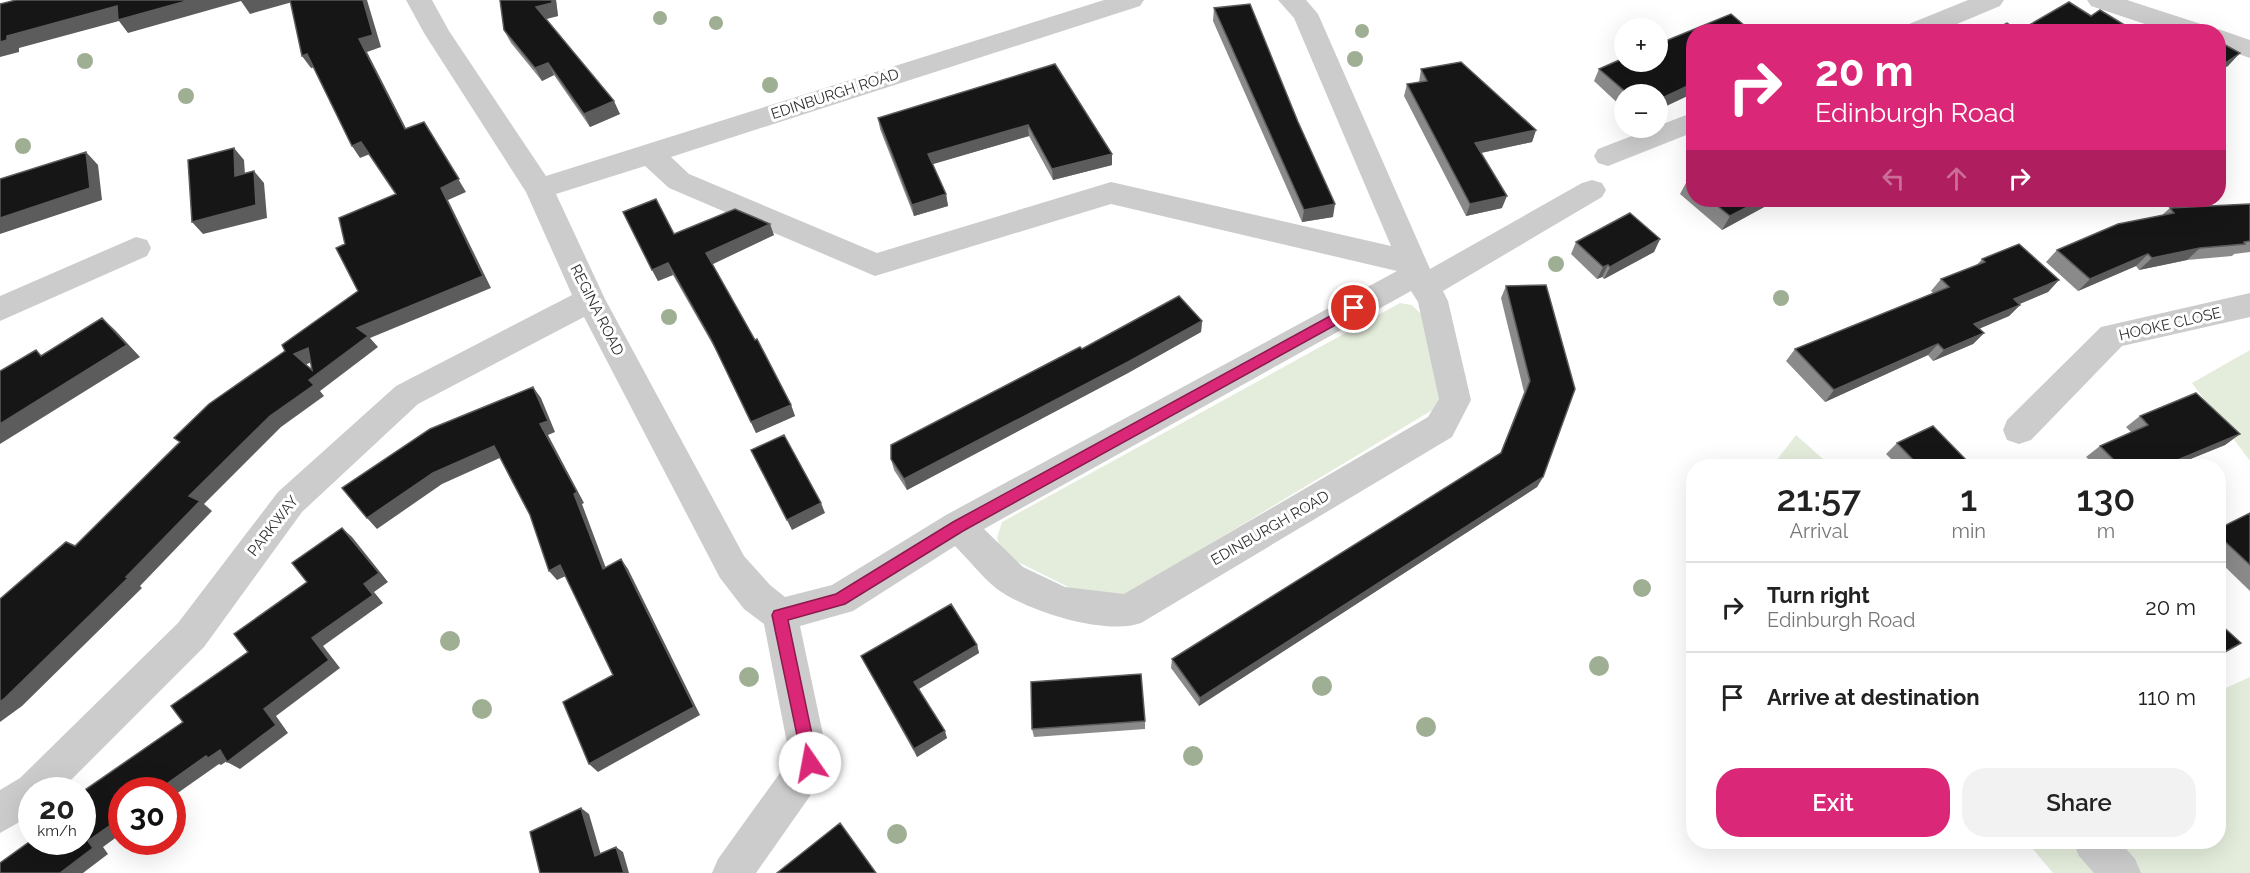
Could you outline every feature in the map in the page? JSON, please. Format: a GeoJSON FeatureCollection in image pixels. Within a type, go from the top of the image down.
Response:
{"type":"FeatureCollection","features":[{"type":"Feature","properties":{"kind":"street","name":"REGINA ROAD"},"geometry":{"type":"LineString","coordinates":[[419,0],[437,33],[539,189],[590,300],[732,567],[757,597],[780,615]]}},
{"type":"Feature","properties":{"kind":"street","name":"EDINBURGH ROAD"},"geometry":{"type":"LineString","coordinates":[[539,189],[1131,0]]}},
{"type":"Feature","properties":{"kind":"street","name":"EDINBURGH ROAD"},"geometry":{"type":"LineString","coordinates":[[958,526],[1010,578],[1062,603],[1128,611],[1440,427],[1455,400],[1433,301],[1418,275],[1305,14],[1291,0]]}},
{"type":"Feature","properties":{"kind":"street"},"geometry":{"type":"LineString","coordinates":[[1932,24],[1991,0]]}},
{"type":"Feature","properties":{"kind":"street"},"geometry":{"type":"LineString","coordinates":[[2100,0],[2174,24]]}},
{"type":"Feature","properties":{"kind":"street"},"geometry":{"type":"LineString","coordinates":[[2226,41],[2250,49]]}},
{"type":"Feature","properties":{"kind":"street"},"geometry":{"type":"LineString","coordinates":[[1608,156],[1686,124]]}},
{"type":"Feature","properties":{"kind":"street"},"geometry":{"type":"LineString","coordinates":[[649,153],[679,181],[875,265],[1111,193],[1418,275]]}},
{"type":"Feature","properties":{"kind":"street"},"geometry":{"type":"LineString","coordinates":[[732,873],[810,763],[780,615],[840,599],[958,526],[1418,275],[1592,190]]}},
{"type":"Feature","properties":{"kind":"street"},"geometry":{"type":"LineString","coordinates":[[0,309],[136,248]]}},
{"type":"Feature","properties":{"kind":"street","name":"PARKWAY"},"geometry":{"type":"LineString","coordinates":[[46,777],[191,635],[290,502],[407,395],[590,300]]}},
{"type":"Feature","properties":{"kind":"street","name":"HOOKE CLOSE"},"geometry":{"type":"LineString","coordinates":[[2019,430],[2112,336],[2250,305]]}},
{"type":"Feature","properties":{"kind":"street","name":"PARKWAY"},"geometry":{"type":"LineString","coordinates":[[0,813],[18,801]]}},
{"type":"Feature","properties":{"kind":"street"},"geometry":{"type":"LineString","coordinates":[[2099,849],[2121,873]]}},
{"type":"Feature","properties":{"kind":"green space"},"geometry":{"type":"Polygon","coordinates":[[[1400,303],[1412,305],[1424,317],[1442,394],[1434,409],[1117,600],[1092,599],[1002,554],[997,538],[1002,522],[1400,303]]]}},
{"type":"Feature","properties":{"kind":"green space"},"geometry":{"type":"Polygon","coordinates":[[[2250,350],[2250,461],[2192,383],[2250,350]]]}},
{"type":"Feature","properties":{"kind":"green space"},"geometry":{"type":"Polygon","coordinates":[[[1796,435],[1823,459],[1777,459],[1796,435]]]}},
{"type":"Feature","properties":{"kind":"green space"},"geometry":{"type":"Polygon","coordinates":[[[2250,677],[2250,873],[2053,873],[2033,849],[2226,849],[2226,688],[2250,677]]]}},
{"type":"Feature","properties":{"kind":"building"},"geometry":{"type":"Polygon","coordinates":[[[16,0],[190,0],[118,20],[117,6],[7,36],[7,40],[0,42],[0,4],[16,0]]]}},
{"type":"Feature","properties":{"kind":"building"},"geometry":{"type":"Polygon","coordinates":[[[290,0],[363,0],[373,35],[359,39],[405,129],[424,122],[459,179],[441,188],[483,276],[357,328],[368,336],[309,380],[314,385],[270,416],[189,496],[200,501],[126,577],[128,578],[0,702],[0,599],[66,542],[75,546],[180,442],[174,438],[209,404],[285,351],[282,345],[358,291],[336,248],[345,244],[339,218],[396,194],[361,142],[352,146],[307,54],[302,56],[290,0]],[[308,348],[294,354],[312,370],[308,348]]]}},
{"type":"Feature","properties":{"kind":"building"},"geometry":{"type":"Polygon","coordinates":[[[500,0],[552,0],[552,3],[536,7],[614,101],[584,114],[548,63],[535,68],[504,30],[500,0]]]}},
{"type":"Feature","properties":{"kind":"building"},"geometry":{"type":"Polygon","coordinates":[[[2069,2],[2091,16],[2100,10],[2123,24],[2031,24],[2069,2]]]}},
{"type":"Feature","properties":{"kind":"building"},"geometry":{"type":"Polygon","coordinates":[[[1250,4],[1298,122],[1335,204],[1304,210],[1214,8],[1250,4]]]}},
{"type":"Feature","properties":{"kind":"building"},"geometry":{"type":"Polygon","coordinates":[[[1731,14],[1743,24],[1707,24],[1731,14]]]}},
{"type":"Feature","properties":{"kind":"building"},"geometry":{"type":"Polygon","coordinates":[[[1686,32],[1686,87],[1668,95],[1668,84],[1616,84],[1599,69],[1614,62],[1614,72],[1668,72],[1668,40],[1686,32]]]}},
{"type":"Feature","properties":{"kind":"building"},"geometry":{"type":"Polygon","coordinates":[[[2226,45],[2240,53],[2226,63],[2226,45]]]}},
{"type":"Feature","properties":{"kind":"building"},"geometry":{"type":"Polygon","coordinates":[[[1461,62],[1536,130],[1475,143],[1507,196],[1470,204],[1407,84],[1427,81],[1421,69],[1461,62]]]}},
{"type":"Feature","properties":{"kind":"building"},"geometry":{"type":"Polygon","coordinates":[[[1055,64],[1112,154],[1052,169],[1028,125],[928,154],[946,194],[912,205],[878,118],[1055,64]]]}},
{"type":"Feature","properties":{"kind":"building"},"geometry":{"type":"Polygon","coordinates":[[[234,148],[235,176],[254,171],[256,205],[192,222],[188,160],[234,148]]]}},
{"type":"Feature","properties":{"kind":"building"},"geometry":{"type":"Polygon","coordinates":[[[86,152],[90,188],[0,218],[0,179],[86,152]]]}},
{"type":"Feature","properties":{"kind":"building"},"geometry":{"type":"Polygon","coordinates":[[[656,199],[674,234],[735,209],[770,224],[706,253],[755,340],[757,339],[791,405],[751,422],[712,341],[668,263],[652,270],[623,212],[656,199]]]}},
{"type":"Feature","properties":{"kind":"building"},"geometry":{"type":"Polygon","coordinates":[[[2250,204],[2250,241],[2244,242],[2245,244],[2200,248],[2152,258],[2148,254],[2090,279],[2057,250],[2118,224],[2174,213],[2170,208],[2250,204]]]}},
{"type":"Feature","properties":{"kind":"building"},"geometry":{"type":"Polygon","coordinates":[[[1719,207],[1747,207],[1730,216],[1719,207]]]}},
{"type":"Feature","properties":{"kind":"building"},"geometry":{"type":"Polygon","coordinates":[[[1630,213],[1660,239],[1610,267],[1608,265],[1603,267],[1576,242],[1630,213]]]}},
{"type":"Feature","properties":{"kind":"building"},"geometry":{"type":"Polygon","coordinates":[[[2019,244],[2059,280],[2014,299],[2020,305],[1974,324],[1984,333],[1944,350],[1938,344],[1834,390],[1795,349],[1949,287],[1941,279],[1985,262],[1982,259],[2019,244]]]}},
{"type":"Feature","properties":{"kind":"building"},"geometry":{"type":"Polygon","coordinates":[[[1546,285],[1575,389],[1543,477],[1200,698],[1172,659],[1501,453],[1530,381],[1506,286],[1546,285]]]}},
{"type":"Feature","properties":{"kind":"building"},"geometry":{"type":"Polygon","coordinates":[[[1179,296],[1202,321],[904,479],[891,459],[891,445],[1080,347],[1082,349],[1179,296]]]}},
{"type":"Feature","properties":{"kind":"building"},"geometry":{"type":"Polygon","coordinates":[[[102,318],[127,345],[0,424],[0,371],[36,350],[41,356],[102,318]]]}},
{"type":"Feature","properties":{"kind":"building"},"geometry":{"type":"Polygon","coordinates":[[[533,387],[548,421],[540,424],[577,492],[574,494],[603,569],[621,559],[694,707],[589,764],[563,702],[613,675],[560,565],[549,571],[530,515],[494,446],[433,473],[367,518],[342,488],[430,429],[533,387]]]}},
{"type":"Feature","properties":{"kind":"building"},"geometry":{"type":"Polygon","coordinates":[[[2196,393],[2240,434],[2180,459],[2113,459],[2100,446],[2148,425],[2140,416],[2196,393]]]}},
{"type":"Feature","properties":{"kind":"building"},"geometry":{"type":"Polygon","coordinates":[[[1933,426],[1965,459],[1912,459],[1897,443],[1933,426]]]}},
{"type":"Feature","properties":{"kind":"building"},"geometry":{"type":"Polygon","coordinates":[[[784,435],[821,503],[787,520],[751,450],[784,435]]]}},
{"type":"Feature","properties":{"kind":"building"},"geometry":{"type":"Polygon","coordinates":[[[2250,513],[2250,565],[2226,542],[2226,525],[2250,513]]]}},
{"type":"Feature","properties":{"kind":"building"},"geometry":{"type":"Polygon","coordinates":[[[342,528],[379,573],[364,584],[373,595],[312,638],[329,660],[264,709],[276,725],[227,762],[220,750],[208,758],[206,756],[176,777],[108,777],[108,827],[96,835],[96,782],[183,722],[171,706],[248,652],[234,634],[307,582],[292,563],[342,528]]]}},
{"type":"Feature","properties":{"kind":"building"},"geometry":{"type":"Polygon","coordinates":[[[951,604],[977,645],[914,682],[945,731],[914,749],[861,656],[951,604]]]}},
{"type":"Feature","properties":{"kind":"building"},"geometry":{"type":"Polygon","coordinates":[[[2226,629],[2241,643],[2226,651],[2226,629]]]}},
{"type":"Feature","properties":{"kind":"building"},"geometry":{"type":"Polygon","coordinates":[[[1141,674],[1145,721],[1032,729],[1031,682],[1141,674]]]}},
{"type":"Feature","properties":{"kind":"building"},"geometry":{"type":"Polygon","coordinates":[[[581,808],[595,856],[616,847],[624,873],[540,873],[530,832],[581,808]]]}},
{"type":"Feature","properties":{"kind":"building"},"geometry":{"type":"Polygon","coordinates":[[[840,823],[876,873],[777,873],[840,823]]]}},
{"type":"Feature","properties":{"kind":"building"},"geometry":{"type":"Polygon","coordinates":[[[18,850],[18,855],[84,855],[60,873],[0,873],[0,863],[18,850]]]}},
{"type":"Feature","properties":{"kind":"route"},"geometry":{"type":"LineString","coordinates":[[810,763],[780,615],[810,609],[840,599],[958,526],[1354,308]]}}]}
